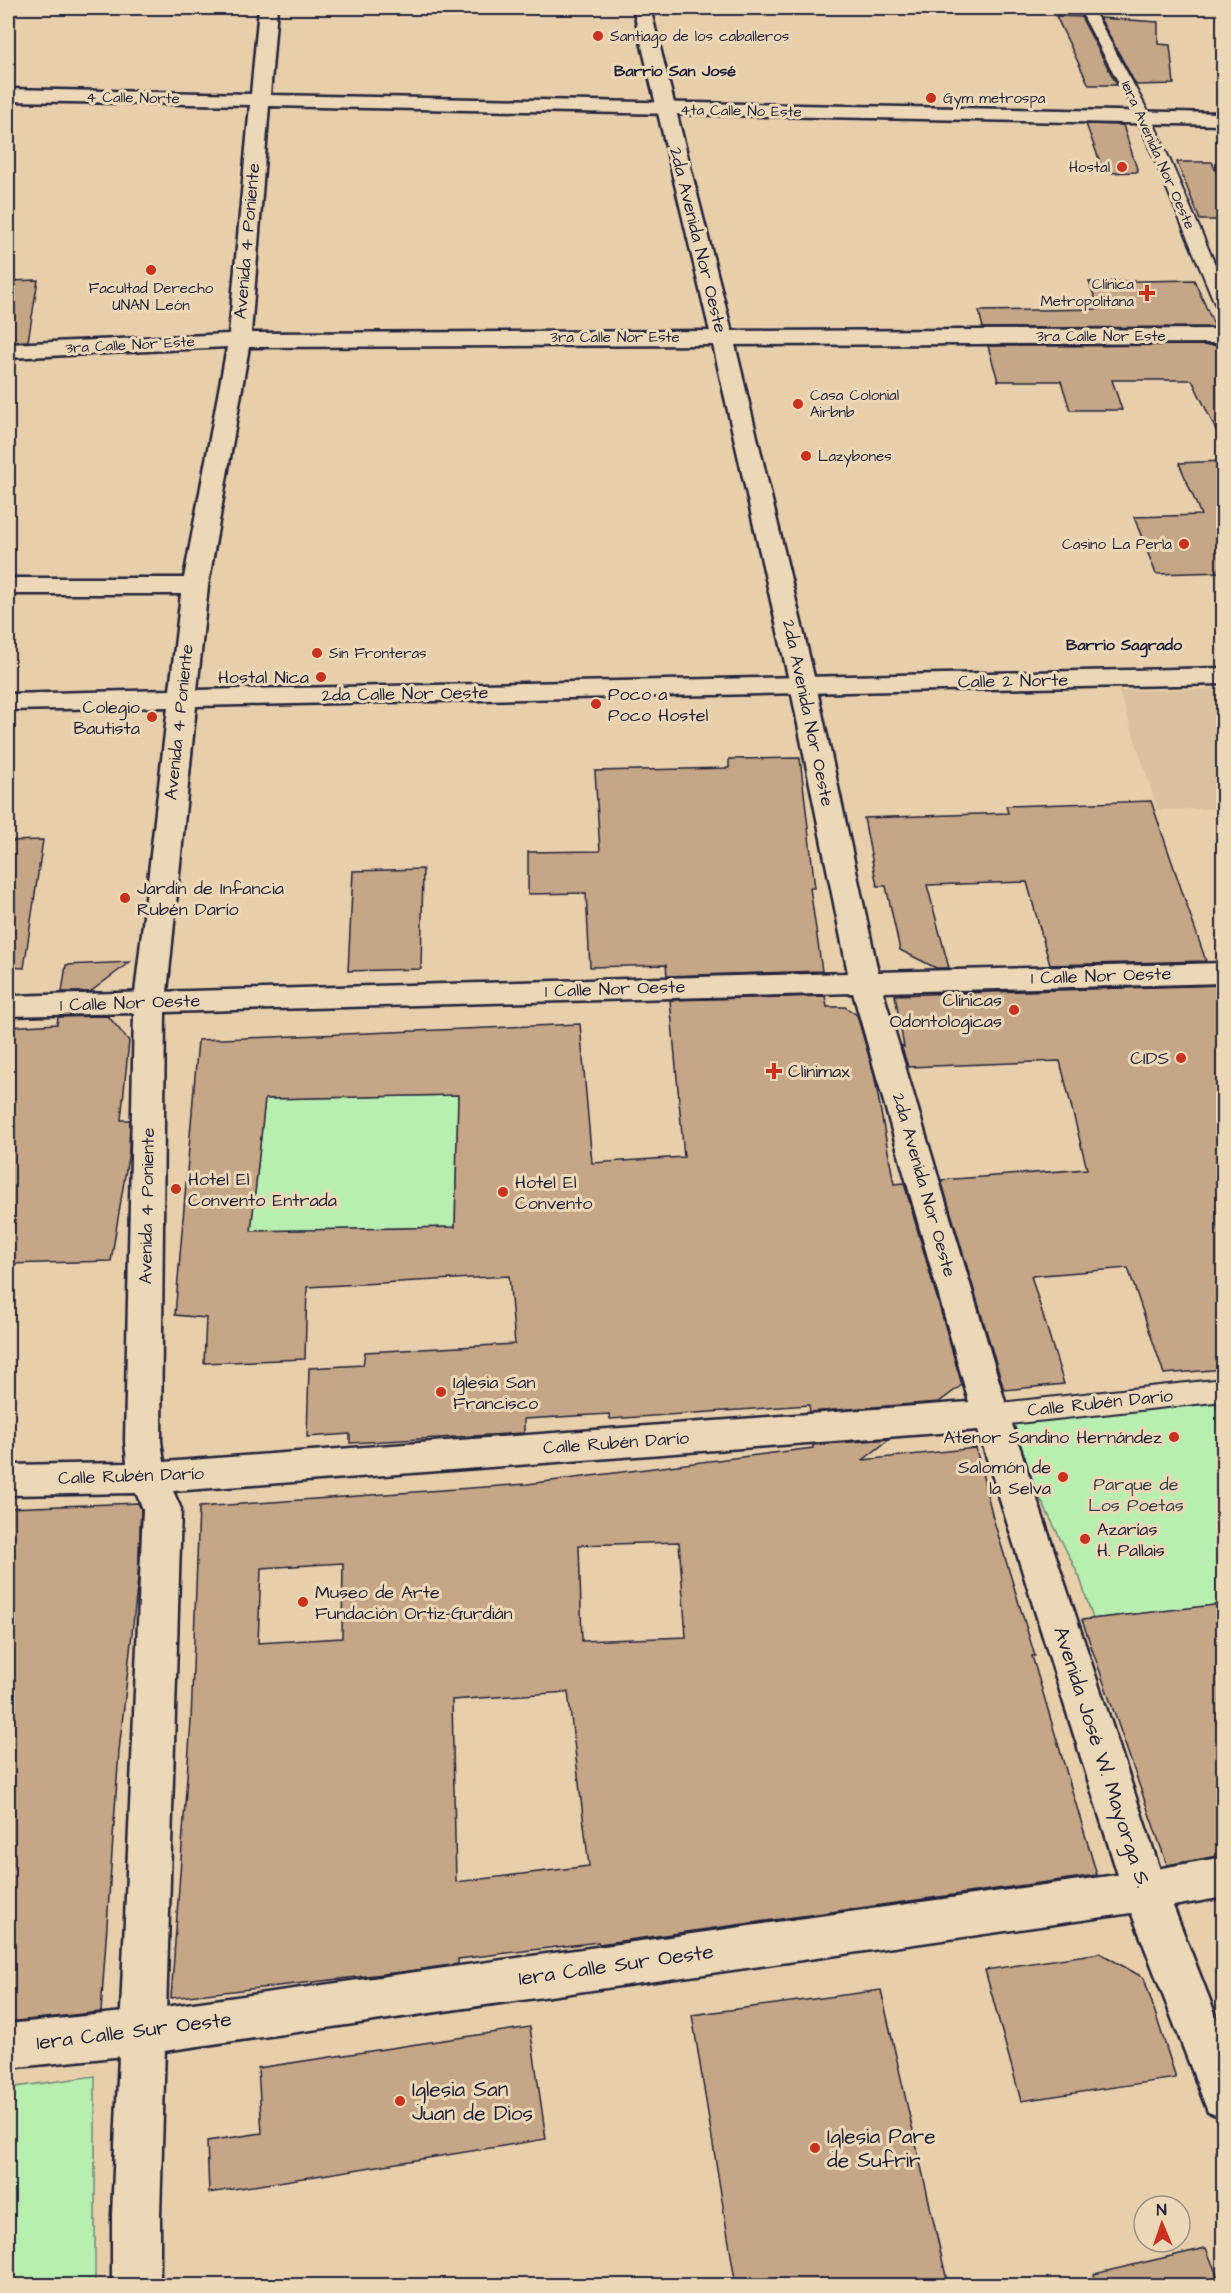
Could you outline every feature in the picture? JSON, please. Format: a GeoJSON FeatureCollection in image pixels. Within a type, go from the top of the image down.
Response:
{"type":"FeatureCollection","features":[{"type":"Feature","properties":{"kind":"street","name":"Avenida 4 Poniente"},"geometry":{"type":"LineString","coordinates":[[145,1460],[150,1002],[195,586],[239,340],[268,8]]}},
{"type":"Feature","properties":{"kind":"street","name":"2da Avenida Nor Oeste"},"geometry":{"type":"LineString","coordinates":[[641,8],[722,336],[803,685],[865,983],[991,1415]]}},
{"type":"Feature","properties":{"kind":"street","name":"1era Avenida Nor Oeste"},"geometry":{"type":"LineString","coordinates":[[1085,8],[1144,117],[1224,306]]}},
{"type":"Feature","properties":{"kind":"street","name":"4 Calle Norte"},"geometry":{"type":"LineString","coordinates":[[8,95],[259,100]]}},
{"type":"Feature","properties":{"kind":"street","name":"4ta Calle No Este"},"geometry":{"type":"LineString","coordinates":[[259,100],[666,110],[1224,119]]}},
{"type":"Feature","properties":{"kind":"street","name":"3ra Calle Nor Este"},"geometry":{"type":"LineString","coordinates":[[8,351],[239,340],[722,336],[1224,336]]}},
{"type":"Feature","properties":{"kind":"street"},"geometry":{"type":"LineString","coordinates":[[8,586],[195,586]]}},
{"type":"Feature","properties":{"kind":"street","name":"Calle 2 Norte"},"geometry":{"type":"LineString","coordinates":[[803,685],[1224,676]]}},
{"type":"Feature","properties":{"kind":"street","name":"2da Calle Nor Oeste"},"geometry":{"type":"LineString","coordinates":[[8,702],[803,685]]}},
{"type":"Feature","properties":{"kind":"street","name":"1 Calle Nor Oeste"},"geometry":{"type":"LineString","coordinates":[[8,1006],[1224,973]]}},
{"type":"Feature","properties":{"kind":"street","name":"Calle Rubén Darío"},"geometry":{"type":"LineString","coordinates":[[8,1480],[145,1460],[991,1415],[1224,1390]]}},
{"type":"Feature","properties":{"kind":"street","name":"Avenida José W. Mayorga S."},"geometry":{"type":"LineString","coordinates":[[991,1415],[1145,1892],[1224,2096]]}},
{"type":"Feature","properties":{"kind":"street"},"geometry":{"type":"LineString","coordinates":[[136,2286],[136,2215],[162,1509],[145,1460]]}},
{"type":"Feature","properties":{"kind":"street","name":"1era Calle Sur Oeste"},"geometry":{"type":"LineString","coordinates":[[8,2046],[143,2032],[1145,1892],[1224,1877]]}},
{"type":"Feature","properties":{"kind":"shaded area"},"geometry":{"type":"Polygon","coordinates":[[[1223,689],[1223,808],[1158,810],[1119,691],[1223,689]]]}},
{"type":"Feature","properties":{"kind":"green space"},"geometry":{"type":"Polygon","coordinates":[[[458,1095],[455,1227],[251,1231],[265,1099],[458,1095]]]}},
{"type":"Feature","properties":{"kind":"green space","name":"Parque de Los Poetas"},"geometry":{"type":"Polygon","coordinates":[[[1215,1403],[1224,1427],[1223,1604],[1093,1619],[1080,1578],[1006,1430],[1023,1411],[1215,1403]]]}},
{"type":"Feature","properties":{"kind":"green space"},"geometry":{"type":"Polygon","coordinates":[[[95,2076],[95,2285],[8,2285],[8,2088],[95,2076]]]}},
{"type":"Feature","properties":{"kind":"building"},"geometry":{"type":"Polygon","coordinates":[[[1056,16],[1081,17],[1117,85],[1089,85],[1056,16]]]}},
{"type":"Feature","properties":{"kind":"building"},"geometry":{"type":"Polygon","coordinates":[[[1100,18],[1158,22],[1158,44],[1170,45],[1174,84],[1136,85],[1100,18]]]}},
{"type":"Feature","properties":{"kind":"building"},"geometry":{"type":"Polygon","coordinates":[[[1086,124],[1123,125],[1138,172],[1104,173],[1086,124]]]}},
{"type":"Feature","properties":{"kind":"building"},"geometry":{"type":"Polygon","coordinates":[[[1177,162],[1212,162],[1224,190],[1224,220],[1200,220],[1177,162]]]}},
{"type":"Feature","properties":{"kind":"building"},"geometry":{"type":"Polygon","coordinates":[[[38,280],[28,341],[8,342],[8,281],[38,280]]]}},
{"type":"Feature","properties":{"kind":"building"},"geometry":{"type":"Polygon","coordinates":[[[1194,280],[1215,327],[983,328],[979,311],[1099,309],[1089,282],[1194,280]]]}},
{"type":"Feature","properties":{"kind":"building"},"geometry":{"type":"Polygon","coordinates":[[[1223,345],[1224,447],[1192,380],[1112,380],[1122,410],[1070,410],[1061,381],[998,381],[988,346],[1223,345]]]}},
{"type":"Feature","properties":{"kind":"building","name":"Casino La Perla"},"geometry":{"type":"Polygon","coordinates":[[[1224,461],[1224,572],[1156,574],[1134,517],[1201,515],[1179,463],[1224,461]]]}},
{"type":"Feature","properties":{"kind":"building"},"geometry":{"type":"Polygon","coordinates":[[[800,758],[815,888],[810,888],[822,971],[667,976],[666,965],[590,967],[586,893],[528,894],[528,852],[600,851],[595,771],[729,768],[729,759],[800,758]]]}},
{"type":"Feature","properties":{"kind":"building"},"geometry":{"type":"Polygon","coordinates":[[[1151,801],[1206,961],[1050,965],[1027,882],[927,885],[949,968],[936,968],[900,950],[886,886],[877,886],[864,818],[1008,813],[1006,806],[1151,801]]]}},
{"type":"Feature","properties":{"kind":"building"},"geometry":{"type":"Polygon","coordinates":[[[43,840],[24,968],[8,967],[8,841],[43,840]]]}},
{"type":"Feature","properties":{"kind":"building"},"geometry":{"type":"Polygon","coordinates":[[[423,869],[421,969],[348,971],[353,871],[423,869]]]}},
{"type":"Feature","properties":{"kind":"building"},"geometry":{"type":"Polygon","coordinates":[[[130,962],[90,992],[62,992],[66,965],[130,962]]]}},
{"type":"Feature","properties":{"kind":"building"},"geometry":{"type":"Polygon","coordinates":[[[1224,985],[1224,1369],[1164,1374],[1128,1268],[1031,1276],[1064,1384],[1004,1390],[941,1180],[1087,1169],[1060,1061],[908,1067],[901,1045],[904,1047],[895,995],[1224,985]]]}},
{"type":"Feature","properties":{"kind":"building"},"geometry":{"type":"Polygon","coordinates":[[[825,996],[827,1007],[845,1007],[857,1015],[874,1074],[894,1184],[904,1183],[962,1385],[939,1402],[810,1412],[809,1405],[610,1419],[609,1414],[524,1419],[524,1433],[350,1443],[350,1434],[307,1437],[309,1368],[363,1365],[365,1352],[515,1344],[509,1276],[307,1287],[305,1359],[204,1363],[206,1318],[175,1315],[198,1040],[580,1024],[592,1163],[684,1157],[670,1000],[825,996]],[[458,1095],[265,1099],[251,1231],[455,1227],[458,1095]]]}},
{"type":"Feature","properties":{"kind":"building"},"geometry":{"type":"Polygon","coordinates":[[[108,1016],[129,1041],[121,1120],[130,1120],[129,1151],[111,1261],[8,1264],[8,1027],[57,1024],[58,1017],[108,1016]]]}},
{"type":"Feature","properties":{"kind":"building"},"geometry":{"type":"Polygon","coordinates":[[[890,1439],[863,1460],[976,1448],[993,1518],[1035,1656],[1032,1656],[1097,1875],[599,1944],[598,1942],[458,1959],[458,1964],[401,1972],[171,1998],[191,1721],[199,1507],[527,1484],[813,1448],[813,1445],[890,1439]],[[679,1542],[579,1545],[582,1641],[686,1637],[679,1542]],[[343,1563],[261,1568],[258,1643],[342,1638],[343,1563]],[[568,1692],[452,1700],[456,1882],[589,1866],[568,1692]]]}},
{"type":"Feature","properties":{"kind":"building"},"geometry":{"type":"Polygon","coordinates":[[[138,1503],[141,1509],[138,1579],[119,1751],[101,2012],[8,2022],[8,1508],[138,1503]]]}},
{"type":"Feature","properties":{"kind":"building"},"geometry":{"type":"Polygon","coordinates":[[[1224,1604],[1224,1855],[1167,1865],[1082,1620],[1224,1604]]]}},
{"type":"Feature","properties":{"kind":"building"},"geometry":{"type":"Polygon","coordinates":[[[1100,1953],[1144,1978],[1176,2078],[1021,2101],[985,1970],[1100,1953]]]}},
{"type":"Feature","properties":{"kind":"building","name":"Iglesia Pare de Sufrir"},"geometry":{"type":"Polygon","coordinates":[[[881,1990],[948,2285],[736,2286],[692,2015],[881,1990]]]}},
{"type":"Feature","properties":{"kind":"building","name":"Iglesia San Juan de Dios"},"geometry":{"type":"Polygon","coordinates":[[[530,2027],[546,2139],[209,2193],[207,2141],[262,2133],[258,2068],[530,2027]]]}},
{"type":"Feature","properties":{"kind":"building"},"geometry":{"type":"Polygon","coordinates":[[[1206,2248],[1221,2285],[1095,2285],[1094,2274],[1180,2254],[1192,2254],[1192,2251],[1206,2248]]]}},
{"type":"Feature","properties":{"kind":"place","name":"Santiago de los caballeros"},"geometry":{"type":"Point","coordinates":[598,36]}},
{"type":"Feature","properties":{"kind":"place","name":"Gym metrospa"},"geometry":{"type":"Point","coordinates":[931,98]}},
{"type":"Feature","properties":{"kind":"place","name":"Hostal"},"geometry":{"type":"Point","coordinates":[1122,167]}},
{"type":"Feature","properties":{"kind":"place","name":"Facultad Derecho UNAN León"},"geometry":{"type":"Point","coordinates":[151,270]}},
{"type":"Feature","properties":{"kind":"place","name":"Clínica Metropolitana"},"geometry":{"type":"Point","coordinates":[1147,293]}},
{"type":"Feature","properties":{"kind":"place","name":"Casa Colonial Airbnb"},"geometry":{"type":"Point","coordinates":[798,404]}},
{"type":"Feature","properties":{"kind":"place","name":"Lazybones"},"geometry":{"type":"Point","coordinates":[806,456]}},
{"type":"Feature","properties":{"kind":"place","name":"Casino La Perla"},"geometry":{"type":"Point","coordinates":[1184,544]}},
{"type":"Feature","properties":{"kind":"place","name":"Sin Fronteras"},"geometry":{"type":"Point","coordinates":[317,653]}},
{"type":"Feature","properties":{"kind":"place","name":"Hostal Nica"},"geometry":{"type":"Point","coordinates":[321,677]}},
{"type":"Feature","properties":{"kind":"place","name":"Poco a Poco Hostel"},"geometry":{"type":"Point","coordinates":[596,704]}},
{"type":"Feature","properties":{"kind":"place","name":"Colegio Bautista"},"geometry":{"type":"Point","coordinates":[152,717]}},
{"type":"Feature","properties":{"kind":"place","name":"Jardín de Infancia Rubén Darío"},"geometry":{"type":"Point","coordinates":[125,898]}},
{"type":"Feature","properties":{"kind":"place","name":"Clínicas Odontologicas"},"geometry":{"type":"Point","coordinates":[1014,1010]}},
{"type":"Feature","properties":{"kind":"place","name":"CIDS"},"geometry":{"type":"Point","coordinates":[1181,1058]}},
{"type":"Feature","properties":{"kind":"place","name":"Clinimax"},"geometry":{"type":"Point","coordinates":[774,1071]}},
{"type":"Feature","properties":{"kind":"place","name":"Hotel El Convento Entrada"},"geometry":{"type":"Point","coordinates":[176,1189]}},
{"type":"Feature","properties":{"kind":"place","name":"Hotel El Convento"},"geometry":{"type":"Point","coordinates":[503,1192]}},
{"type":"Feature","properties":{"kind":"place","name":"Iglesia San Francisco"},"geometry":{"type":"Point","coordinates":[441,1392]}},
{"type":"Feature","properties":{"kind":"place","name":"Atenor Sandino Hernández"},"geometry":{"type":"Point","coordinates":[1174,1437]}},
{"type":"Feature","properties":{"kind":"place","name":"Salomón de la Selva"},"geometry":{"type":"Point","coordinates":[1063,1477]}},
{"type":"Feature","properties":{"kind":"place","name":"Azarías H. Pallais"},"geometry":{"type":"Point","coordinates":[1085,1539]}},
{"type":"Feature","properties":{"kind":"place","name":"Museo de Arte Fundación Ortiz-Gurdián"},"geometry":{"type":"Point","coordinates":[303,1602]}},
{"type":"Feature","properties":{"kind":"place","name":"Iglesia San Juan de Dios"},"geometry":{"type":"Point","coordinates":[400,2101]}},
{"type":"Feature","properties":{"kind":"place","name":"Iglesia Pare de Sufrir"},"geometry":{"type":"Point","coordinates":[815,2148]}},
{"type":"Feature","properties":{"kind":"district","name":"Barrio San José"},"geometry":{"type":"Point","coordinates":[675,71]}},
{"type":"Feature","properties":{"kind":"district","name":"Barrio Sagrado"},"geometry":{"type":"Point","coordinates":[1124,645]}}]}
